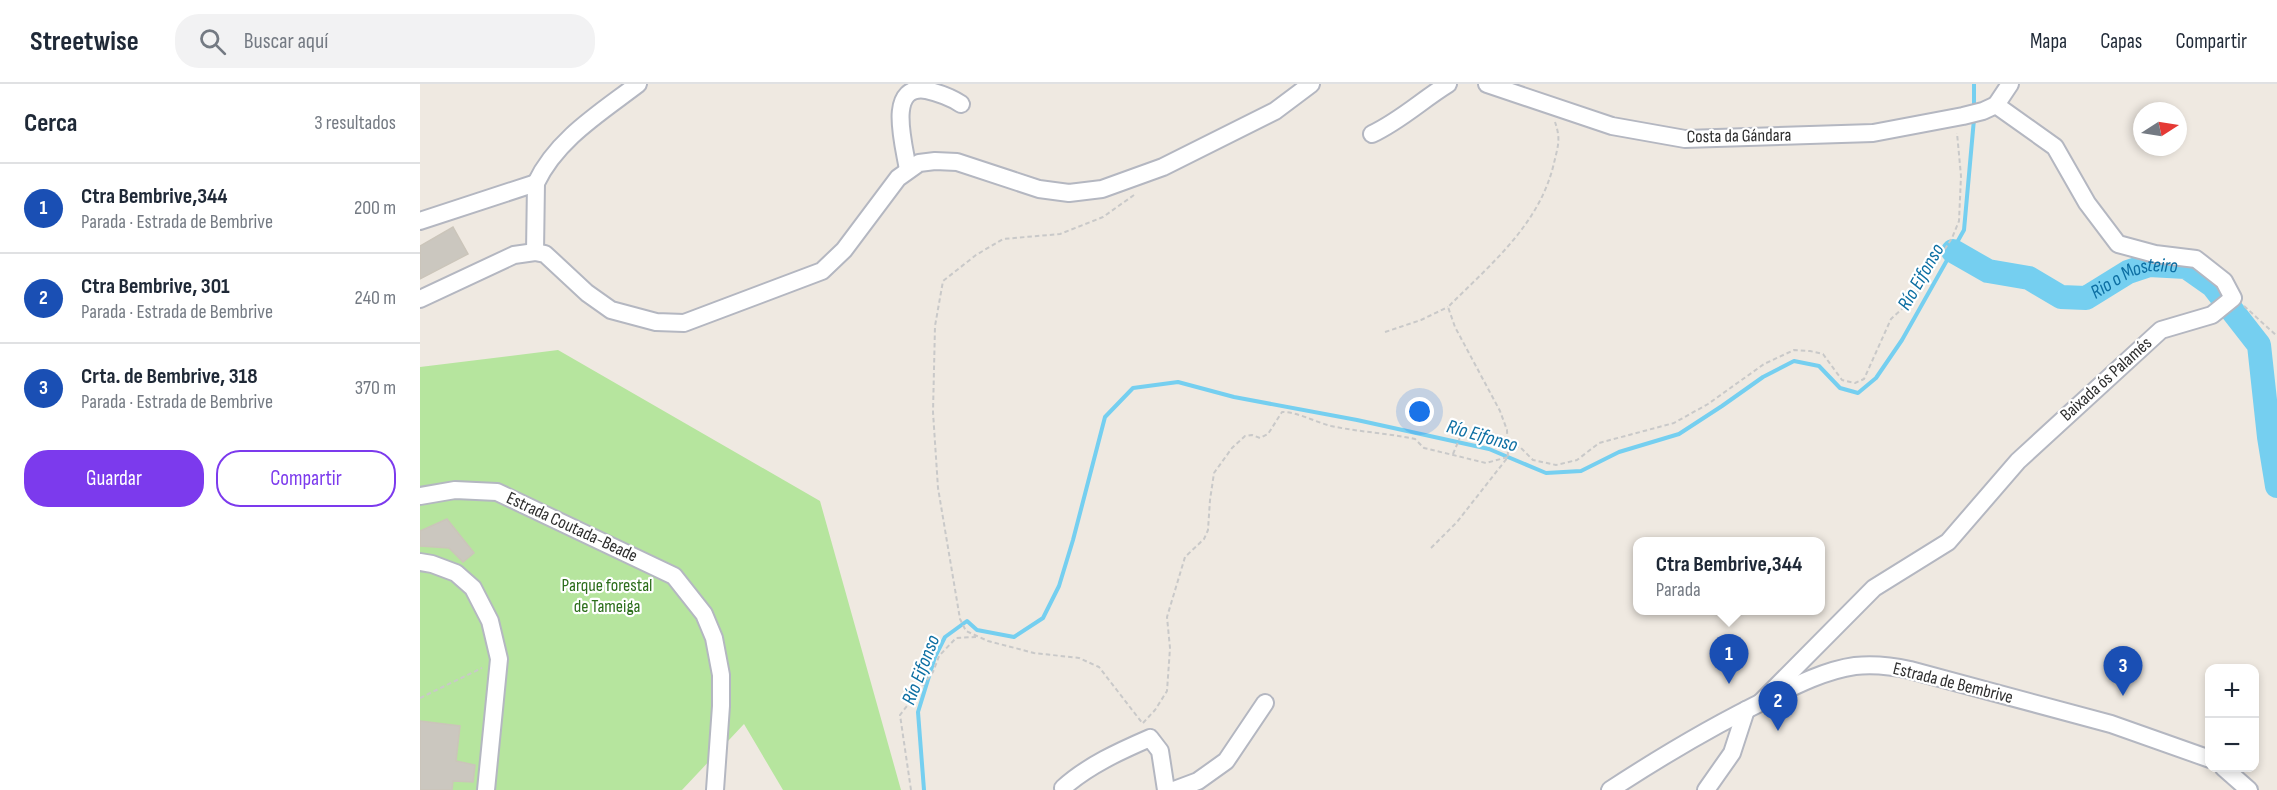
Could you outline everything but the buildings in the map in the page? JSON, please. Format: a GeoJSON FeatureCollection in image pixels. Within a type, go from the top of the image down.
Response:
{"type":"FeatureCollection","features":[{"type":"Feature","properties":{"kind":"street"},"geometry":{"type":"LineString","coordinates":[[535,252],[536,183],[541,174],[565,141],[638,84]]}},
{"type":"Feature","properties":{"kind":"street"},"geometry":{"type":"LineString","coordinates":[[420,299],[514,255],[535,252],[545,254],[587,293],[611,310],[656,322],[684,323],[822,271],[844,250],[898,178],[919,163],[935,160],[957,162],[1039,189],[1069,193],[1102,189],[1163,167],[1275,111],[1311,84]]}},
{"type":"Feature","properties":{"kind":"street"},"geometry":{"type":"LineString","coordinates":[[1372,134],[1387,127],[1426,97],[1448,84]]}},
{"type":"Feature","properties":{"kind":"street","name":"Costa da Gándara"},"geometry":{"type":"LineString","coordinates":[[1487,84],[1612,126],[1685,139],[1873,133],[1959,117],[1990,108]]}},
{"type":"Feature","properties":{"kind":"street"},"geometry":{"type":"LineString","coordinates":[[2010,84],[1990,108],[2055,147],[2087,204],[2118,244],[2155,254],[2196,259],[2224,281],[2233,298]]}},
{"type":"Feature","properties":{"kind":"street"},"geometry":{"type":"LineString","coordinates":[[908,170],[900,117],[902,99],[916,88],[948,95],[961,104]]}},
{"type":"Feature","properties":{"kind":"street"},"geometry":{"type":"LineString","coordinates":[[420,221],[536,183]]}},
{"type":"Feature","properties":{"kind":"street","name":"Baixada ós Palamés"},"geometry":{"type":"LineString","coordinates":[[1753,707],[1874,588],[1948,542],[2018,461],[2161,330],[2212,315],[2233,298]]}},
{"type":"Feature","properties":{"kind":"street","name":"Estrada Coutada-Beade"},"geometry":{"type":"LineString","coordinates":[[420,496],[455,490],[497,492],[674,576],[704,614],[714,638],[721,675],[715,790]]}},
{"type":"Feature","properties":{"kind":"street"},"geometry":{"type":"LineString","coordinates":[[420,562],[456,573],[473,588],[490,621],[499,659],[486,790]]}},
{"type":"Feature","properties":{"kind":"street","name":"Estrada de Bembrive"},"geometry":{"type":"LineString","coordinates":[[1610,790],[1671,752],[1796,686],[1839,670],[1868,665],[1895,666],[2111,724],[2205,757]]}},
{"type":"Feature","properties":{"kind":"street"},"geometry":{"type":"LineString","coordinates":[[1174,790],[1198,781],[1226,761],[1265,703]]}},
{"type":"Feature","properties":{"kind":"street"},"geometry":{"type":"LineString","coordinates":[[1706,790],[1732,753],[1753,707]]}},
{"type":"Feature","properties":{"kind":"street"},"geometry":{"type":"LineString","coordinates":[[1063,788],[1079,774],[1147,730],[1160,751],[1166,790]]}},
{"type":"Feature","properties":{"kind":"street"},"geometry":{"type":"LineString","coordinates":[[2229,772],[2249,790]]}},
{"type":"Feature","properties":{"kind":"path"},"geometry":{"type":"LineString","coordinates":[[1453,454],[1461,435],[1520,447],[1533,460],[1556,465],[1577,460],[1599,443],[1674,423],[1708,404],[1764,364],[1794,350],[1823,354],[1842,380],[1855,383],[1864,379],[1891,318],[1913,298],[1952,238],[1959,221],[1961,176],[1959,117]]}},
{"type":"Feature","properties":{"kind":"path"},"geometry":{"type":"LineString","coordinates":[[1385,332],[1421,320],[1448,307],[1508,247],[1531,219],[1550,180],[1560,137],[1555,121]]}},
{"type":"Feature","properties":{"kind":"path"},"geometry":{"type":"LineString","coordinates":[[1140,175],[1134,194],[1103,217],[1060,234],[1003,239],[976,255],[943,281],[935,326],[933,412],[938,488],[954,593],[960,619],[966,631],[988,641],[1034,653],[1079,658],[1099,667],[1147,730]]}},
{"type":"Feature","properties":{"kind":"path"},"geometry":{"type":"LineString","coordinates":[[2233,298],[2277,336]]}},
{"type":"Feature","properties":{"kind":"path"},"geometry":{"type":"LineString","coordinates":[[1431,548],[1457,522],[1508,457],[1507,430],[1500,411],[1455,327],[1448,307]]}},
{"type":"Feature","properties":{"kind":"path"},"geometry":{"type":"LineString","coordinates":[[1147,730],[1155,710],[1167,691],[1170,648],[1167,617],[1185,557],[1204,539],[1208,530],[1214,473],[1245,436],[1252,435],[1260,438],[1268,434],[1282,412],[1292,412],[1332,426],[1415,439],[1424,448],[1486,463],[1508,457]]}},
{"type":"Feature","properties":{"kind":"path"},"geometry":{"type":"LineString","coordinates":[[911,790],[900,715],[933,672],[939,656],[956,638],[978,637]]}},
{"type":"Feature","properties":{"kind":"path"},"geometry":{"type":"LineString","coordinates":[[420,698],[499,659]]}},
{"type":"Feature","properties":{"kind":"green space","name":"Parque forestal de Tameiga"},"geometry":{"type":"Polygon","coordinates":[[[558,350],[820,501],[901,790],[783,790],[744,724],[682,790],[420,790],[420,367],[558,350]]]}},
{"type":"Feature","properties":{"kind":"waterway","name":"Río Eifonso"},"geometry":{"type":"LineString","coordinates":[[1974,84],[1974,108]]}},
{"type":"Feature","properties":{"kind":"waterway","name":"Río Eifonso"},"geometry":{"type":"LineString","coordinates":[[924,790],[918,712],[935,657],[945,637],[967,621],[977,630],[1014,637],[1043,618],[1059,586],[1105,417],[1133,388],[1178,382],[1234,397],[1357,420],[1489,449],[1546,473],[1581,471],[1619,452],[1679,434],[1763,377],[1794,361],[1819,366],[1840,388],[1858,393],[1876,378],[1902,340],[1964,230],[1974,119]]}},
{"type":"Feature","properties":{"kind":"waterway","name":"Rio o Mosteiro"},"geometry":{"type":"LineString","coordinates":[[1953,251],[1988,271],[2029,278],[2061,297],[2086,298],[2128,272],[2149,265],[2186,267],[2213,286],[2259,345],[2277,486]]}},
{"type":"Feature","properties":{"kind":"place","name":"Ctra Bembrive,344"},"geometry":{"type":"Point","coordinates":[1729,684]}},
{"type":"Feature","properties":{"kind":"place","name":"Crta. de Bembrive, 318"},"geometry":{"type":"Point","coordinates":[2123,696]}},
{"type":"Feature","properties":{"kind":"place","name":"Ctra Bembrive, 301"},"geometry":{"type":"Point","coordinates":[1778,731]}}]}
